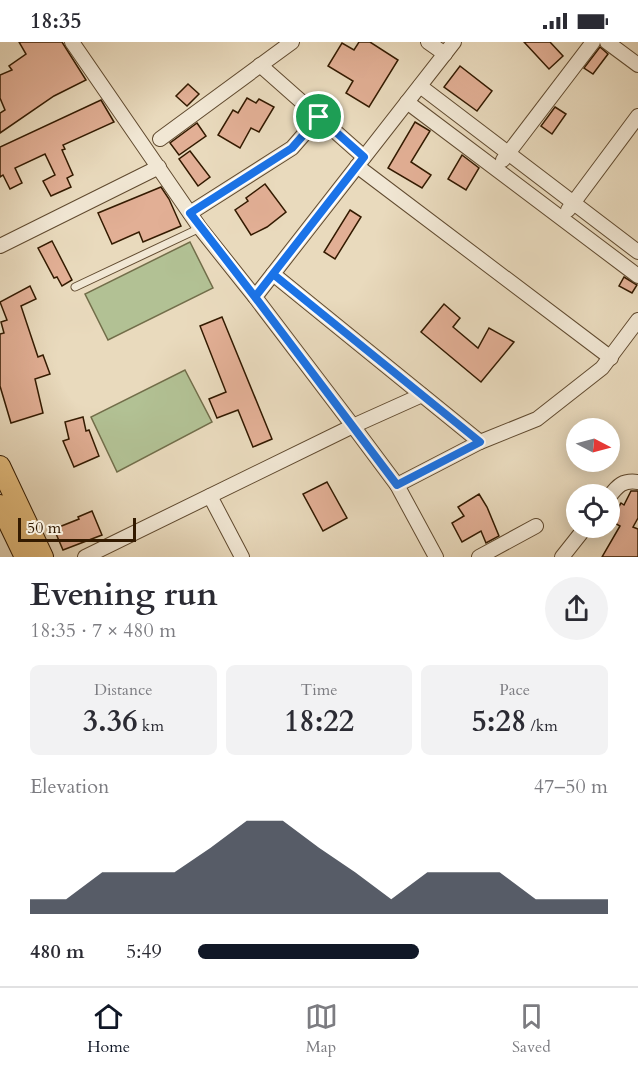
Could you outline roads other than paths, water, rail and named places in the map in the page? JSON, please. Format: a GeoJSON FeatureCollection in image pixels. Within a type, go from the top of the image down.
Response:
{"type":"FeatureCollection","features":[{"type":"Feature","properties":{"kind":"main road"},"geometry":{"type":"LineString","coordinates":[[0,466],[43,557]]}},
{"type":"Feature","properties":{"kind":"main road"},"geometry":{"type":"LineString","coordinates":[[0,505],[25,557]]}},
{"type":"Feature","properties":{"kind":"street"},"geometry":{"type":"LineString","coordinates":[[72,42],[200,228],[397,485],[436,557]]}},
{"type":"Feature","properties":{"kind":"street"},"geometry":{"type":"LineString","coordinates":[[160,139],[292,42]]}},
{"type":"Feature","properties":{"kind":"street"},"geometry":{"type":"LineString","coordinates":[[428,42],[445,54]]}},
{"type":"Feature","properties":{"kind":"street"},"geometry":{"type":"LineString","coordinates":[[255,297],[454,42]]}},
{"type":"Feature","properties":{"kind":"street"},"geometry":{"type":"LineString","coordinates":[[497,169],[593,42]]}},
{"type":"Feature","properties":{"kind":"street"},"geometry":{"type":"LineString","coordinates":[[608,42],[638,65]]}},
{"type":"Feature","properties":{"kind":"street"},"geometry":{"type":"LineString","coordinates":[[260,65],[319,117],[361,162],[611,358]]}},
{"type":"Feature","properties":{"kind":"street"},"geometry":{"type":"LineString","coordinates":[[420,86],[638,252]]}},
{"type":"Feature","properties":{"kind":"street"},"geometry":{"type":"LineString","coordinates":[[407,102],[638,276]]}},
{"type":"Feature","properties":{"kind":"street"},"geometry":{"type":"LineString","coordinates":[[562,219],[638,116]]}},
{"type":"Feature","properties":{"kind":"street"},"geometry":{"type":"LineString","coordinates":[[190,213],[292,148],[319,117]]}},
{"type":"Feature","properties":{"kind":"street"},"geometry":{"type":"LineString","coordinates":[[0,246],[159,167]]}},
{"type":"Feature","properties":{"kind":"street"},"geometry":{"type":"LineString","coordinates":[[273,274],[480,442]]}},
{"type":"Feature","properties":{"kind":"street"},"geometry":{"type":"LineString","coordinates":[[397,485],[480,442],[537,419],[602,368],[638,320]]}},
{"type":"Feature","properties":{"kind":"street"},"geometry":{"type":"LineString","coordinates":[[85,557],[353,426],[422,395]]}},
{"type":"Feature","properties":{"kind":"street"},"geometry":{"type":"LineString","coordinates":[[620,484],[629,481],[638,482]]}},
{"type":"Feature","properties":{"kind":"street"},"geometry":{"type":"LineString","coordinates":[[210,496],[242,557]]}},
{"type":"Feature","properties":{"kind":"street"},"geometry":{"type":"LineString","coordinates":[[479,557],[536,526]]}},
{"type":"Feature","properties":{"kind":"street"},"geometry":{"type":"LineString","coordinates":[[562,557],[577,538]]}},
{"type":"Feature","properties":{"kind":"lane"},"geometry":{"type":"LineString","coordinates":[[75,287],[200,228]]}}]}
